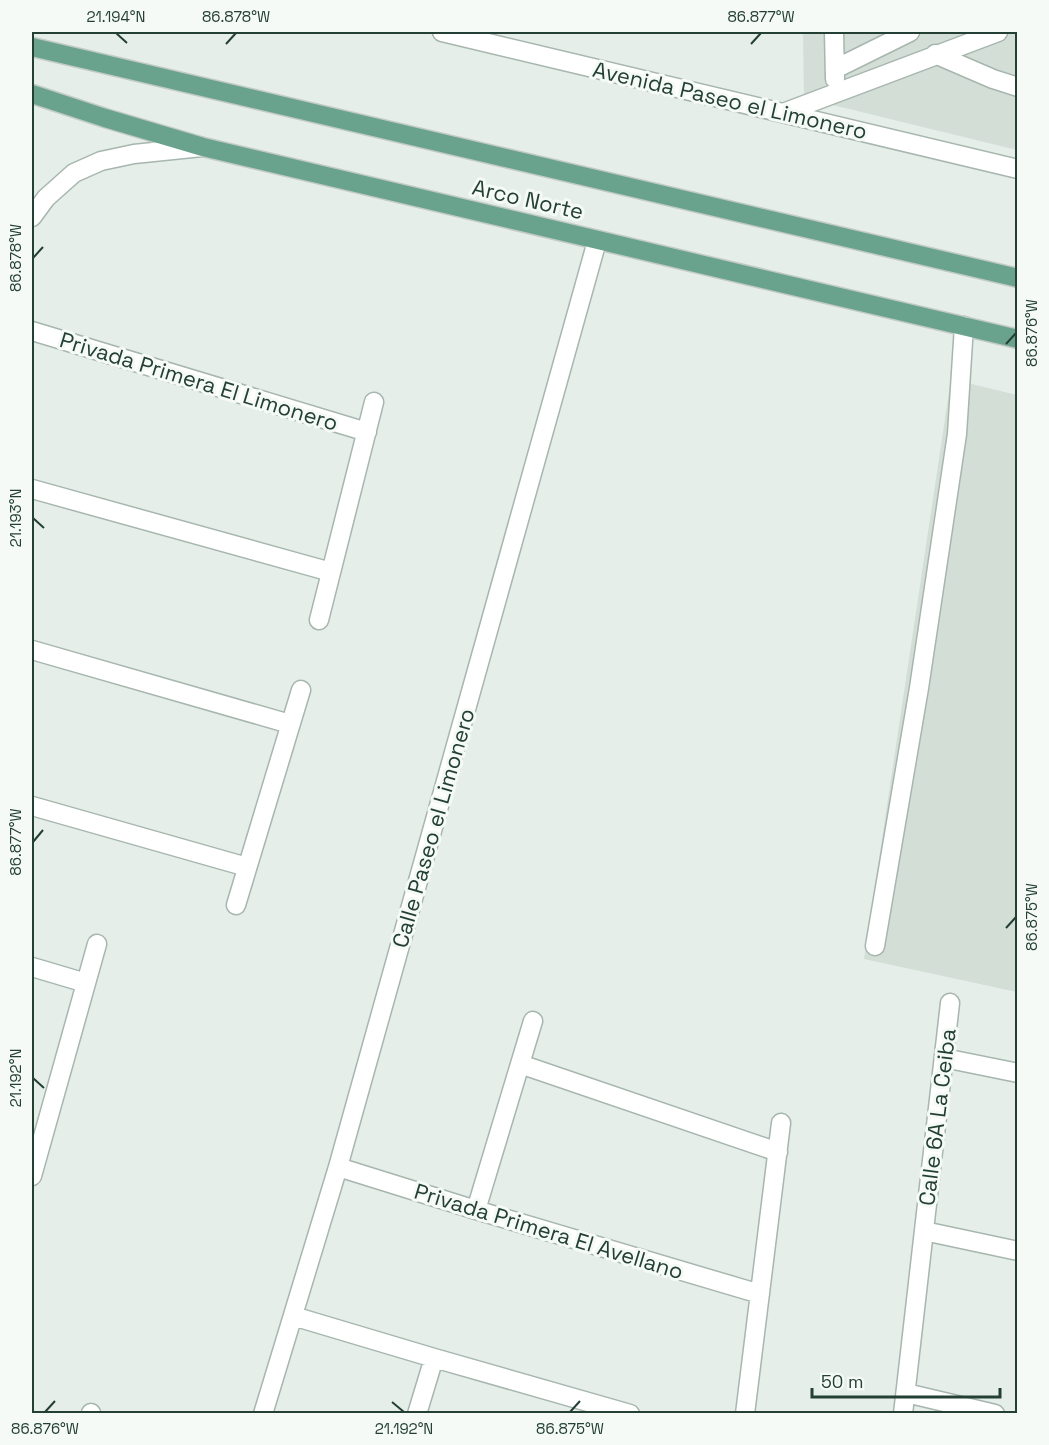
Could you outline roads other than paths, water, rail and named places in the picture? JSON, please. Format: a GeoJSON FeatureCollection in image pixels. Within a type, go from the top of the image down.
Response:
{"type":"FeatureCollection","features":[{"type":"Feature","properties":{"kind":"main road","name":"Arco Norte"},"geometry":{"type":"LineString","coordinates":[[32,47],[1017,278]]}},
{"type":"Feature","properties":{"kind":"main road","name":"Arco Norte"},"geometry":{"type":"LineString","coordinates":[[32,94],[203,147],[1017,339]]}},
{"type":"Feature","properties":{"kind":"street","name":"Avenida Paseo el Limonero"},"geometry":{"type":"LineString","coordinates":[[442,32],[1017,168]]}},
{"type":"Feature","properties":{"kind":"street"},"geometry":{"type":"LineString","coordinates":[[834,32],[836,92]]}},
{"type":"Feature","properties":{"kind":"street"},"geometry":{"type":"LineString","coordinates":[[835,69],[910,32]]}},
{"type":"Feature","properties":{"kind":"street"},"geometry":{"type":"LineString","coordinates":[[783,113],[998,32]]}},
{"type":"Feature","properties":{"kind":"street"},"geometry":{"type":"LineString","coordinates":[[935,54],[1017,87]]}},
{"type":"Feature","properties":{"kind":"street"},"geometry":{"type":"LineString","coordinates":[[32,217],[46,198],[74,173],[101,161],[135,154],[203,147]]}},
{"type":"Feature","properties":{"kind":"street","name":"Calle Paseo el Limonero"},"geometry":{"type":"LineString","coordinates":[[263,1413],[338,1167],[597,241]]}},
{"type":"Feature","properties":{"kind":"street"},"geometry":{"type":"LineString","coordinates":[[875,946],[919,688],[955,446],[964,326]]}},
{"type":"Feature","properties":{"kind":"street","name":"Privada Primera El Limonero"},"geometry":{"type":"LineString","coordinates":[[32,331],[367,432]]}},
{"type":"Feature","properties":{"kind":"street"},"geometry":{"type":"LineString","coordinates":[[319,620],[374,402]]}},
{"type":"Feature","properties":{"kind":"street"},"geometry":{"type":"LineString","coordinates":[[32,489],[332,572]]}},
{"type":"Feature","properties":{"kind":"street"},"geometry":{"type":"LineString","coordinates":[[32,650],[290,724]]}},
{"type":"Feature","properties":{"kind":"street"},"geometry":{"type":"LineString","coordinates":[[236,906],[301,690]]}},
{"type":"Feature","properties":{"kind":"street"},"geometry":{"type":"LineString","coordinates":[[32,806],[248,867]]}},
{"type":"Feature","properties":{"kind":"street"},"geometry":{"type":"LineString","coordinates":[[32,1176],[39,1119],[86,983],[97,944]]}},
{"type":"Feature","properties":{"kind":"street"},"geometry":{"type":"LineString","coordinates":[[32,966],[86,983]]}},
{"type":"Feature","properties":{"kind":"street","name":"Calle 6A La Ceiba"},"geometry":{"type":"LineString","coordinates":[[903,1413],[951,1003]]}},
{"type":"Feature","properties":{"kind":"street"},"geometry":{"type":"LineString","coordinates":[[476,1210],[532,1021]]}},
{"type":"Feature","properties":{"kind":"street"},"geometry":{"type":"LineString","coordinates":[[944,1058],[1017,1073]]}},
{"type":"Feature","properties":{"kind":"street"},"geometry":{"type":"LineString","coordinates":[[520,1064],[778,1152]]}},
{"type":"Feature","properties":{"kind":"street"},"geometry":{"type":"LineString","coordinates":[[745,1413],[782,1123]]}},
{"type":"Feature","properties":{"kind":"street","name":"Privada Primera El Avellano"},"geometry":{"type":"LineString","coordinates":[[338,1167],[760,1294]]}},
{"type":"Feature","properties":{"kind":"street","name":"Calle 6A La Ceiba"},"geometry":{"type":"LineString","coordinates":[[924,1231],[1017,1251]]}},
{"type":"Feature","properties":{"kind":"street"},"geometry":{"type":"LineString","coordinates":[[293,1316],[630,1413]]}},
{"type":"Feature","properties":{"kind":"street"},"geometry":{"type":"LineString","coordinates":[[417,1413],[434,1358]]}},
{"type":"Feature","properties":{"kind":"street"},"geometry":{"type":"LineString","coordinates":[[906,1393],[995,1413]]}}]}
